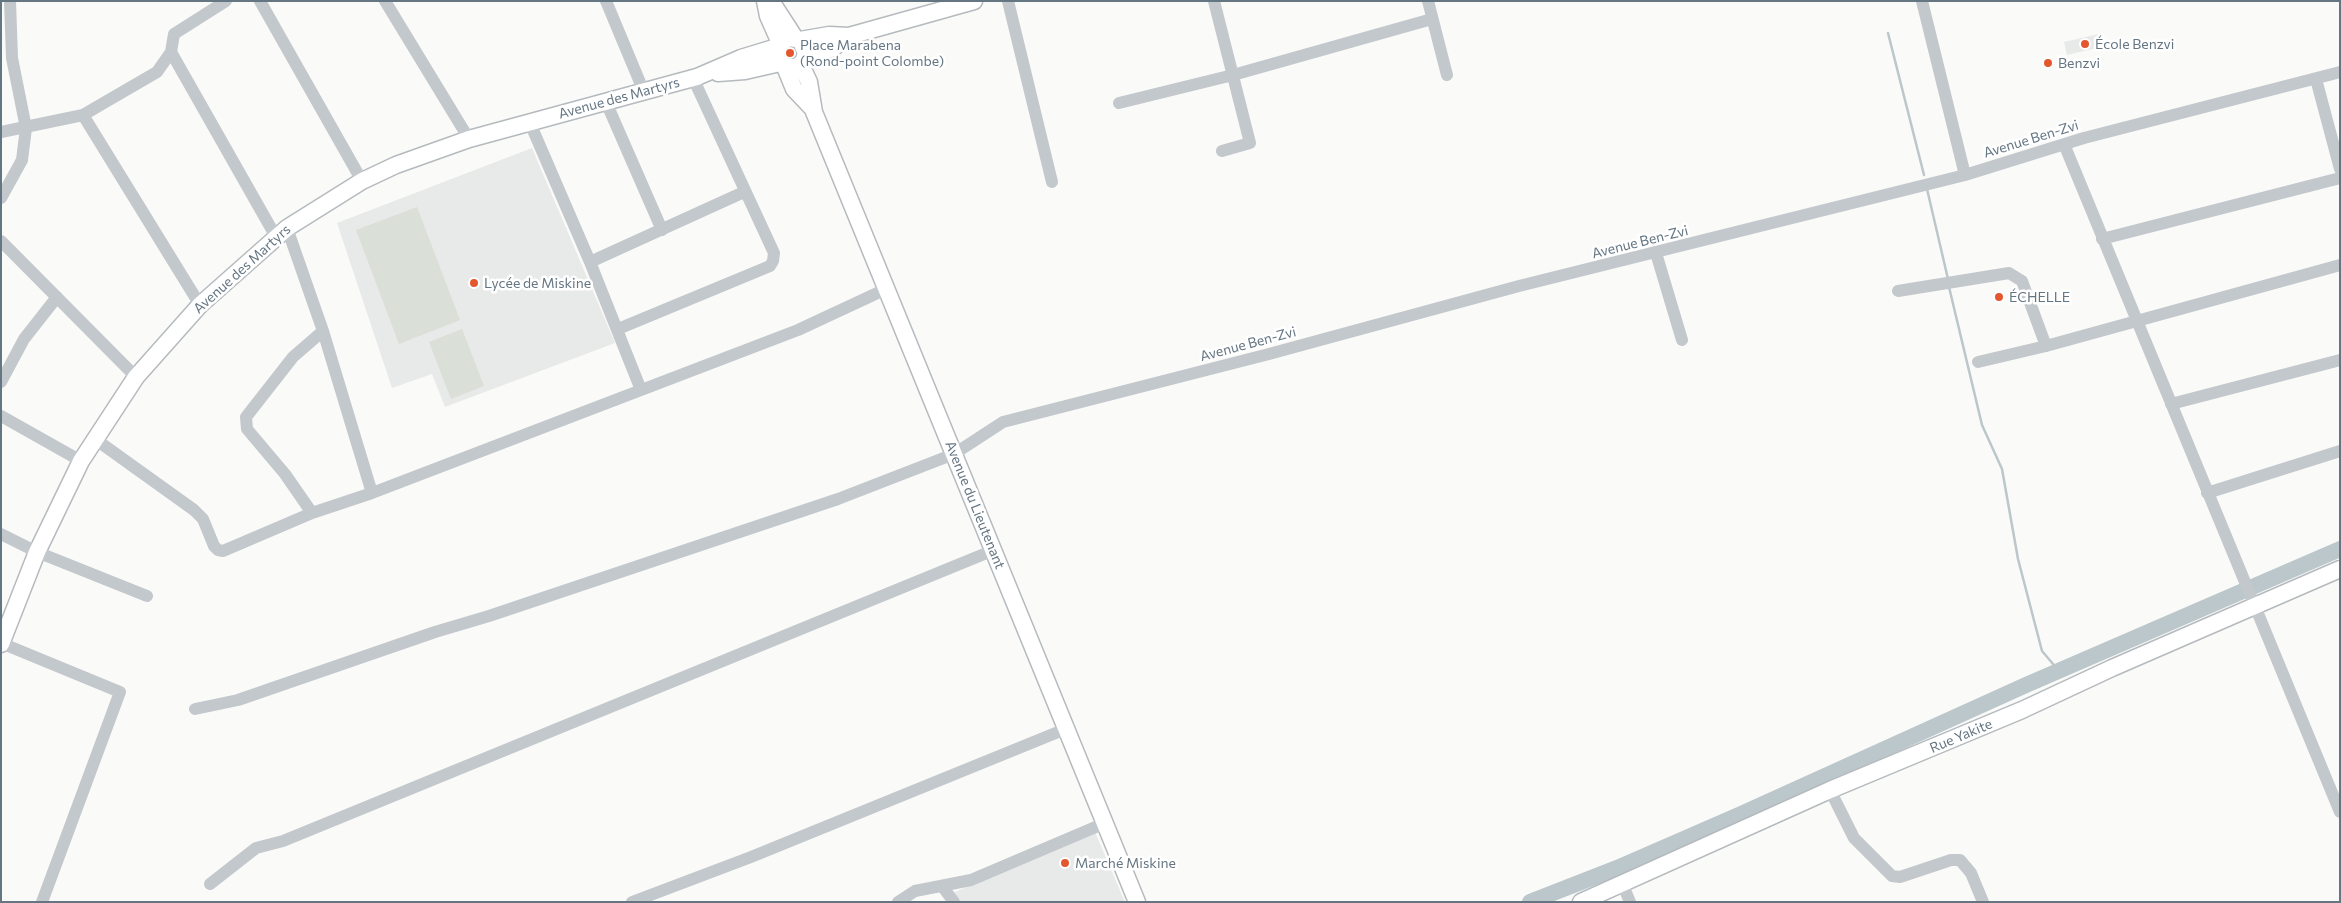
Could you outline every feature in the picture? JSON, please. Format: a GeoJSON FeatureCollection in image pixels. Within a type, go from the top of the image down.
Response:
{"type":"FeatureCollection","features":[{"type":"Feature","properties":{"kind":"main road"},"geometry":{"type":"LineString","coordinates":[[765,1],[768,16],[788,42],[805,46],[803,62],[790,68],[783,65],[777,59],[788,42]]}},
{"type":"Feature","properties":{"kind":"main road"},"geometry":{"type":"LineString","coordinates":[[771,1],[788,42]]}},
{"type":"Feature","properties":{"kind":"main road","name":"Avenue des Martyrs"},"geometry":{"type":"LineString","coordinates":[[1,643],[37,552],[81,461],[95,438],[136,378],[200,305],[281,232],[362,181],[396,165],[469,139],[701,76],[741,58],[788,42],[829,35],[849,36],[974,1]]}},
{"type":"Feature","properties":{"kind":"main road","name":"Avenue des Martyrs"},"geometry":{"type":"LineString","coordinates":[[803,62],[833,48],[849,36]]}},
{"type":"Feature","properties":{"kind":"main road","name":"Avenue du Lieutenant"},"geometry":{"type":"LineString","coordinates":[[803,62],[809,82],[813,109],[1068,728],[1137,902]]}},
{"type":"Feature","properties":{"kind":"main road","name":"Avenue des Martyrs"},"geometry":{"type":"LineString","coordinates":[[701,76],[783,65]]}},
{"type":"Feature","properties":{"kind":"main road","name":"Avenue du Lieutenant"},"geometry":{"type":"LineString","coordinates":[[783,65],[794,89],[813,109]]}},
{"type":"Feature","properties":{"kind":"main road","name":"Rue Yakite"},"geometry":{"type":"LineString","coordinates":[[1581,902],[1830,790],[2022,710],[2253,604],[2340,568]]}},
{"type":"Feature","properties":{"kind":"street"},"geometry":{"type":"LineString","coordinates":[[1,198],[22,160],[26,128],[12,58],[10,1]]}},
{"type":"Feature","properties":{"kind":"street"},"geometry":{"type":"LineString","coordinates":[[1,132],[83,116],[157,72],[171,52],[174,34],[226,1]]}},
{"type":"Feature","properties":{"kind":"street"},"geometry":{"type":"LineString","coordinates":[[260,1],[362,181]]}},
{"type":"Feature","properties":{"kind":"street"},"geometry":{"type":"LineString","coordinates":[[385,1],[469,139]]}},
{"type":"Feature","properties":{"kind":"street"},"geometry":{"type":"LineString","coordinates":[[606,1],[644,92]]}},
{"type":"Feature","properties":{"kind":"street"},"geometry":{"type":"LineString","coordinates":[[1008,1],[1052,182]]}},
{"type":"Feature","properties":{"kind":"street"},"geometry":{"type":"LineString","coordinates":[[1214,1],[1250,142],[1222,151]]}},
{"type":"Feature","properties":{"kind":"street"},"geometry":{"type":"LineString","coordinates":[[1428,1],[1447,75]]}},
{"type":"Feature","properties":{"kind":"street"},"geometry":{"type":"LineString","coordinates":[[1922,1],[1965,175]]}},
{"type":"Feature","properties":{"kind":"street"},"geometry":{"type":"LineString","coordinates":[[1119,103],[1234,76],[1432,19]]}},
{"type":"Feature","properties":{"kind":"street"},"geometry":{"type":"LineString","coordinates":[[171,52],[281,232],[323,331],[372,493]]}},
{"type":"Feature","properties":{"kind":"street","name":"Avenue Ben-Zvi"},"geometry":{"type":"LineString","coordinates":[[196,709],[238,700],[829,502],[954,454],[1003,422],[1269,354],[1519,286],[1656,254],[1965,175],[2064,144],[2340,72]]}},
{"type":"Feature","properties":{"kind":"street"},"geometry":{"type":"LineString","coordinates":[[618,329],[770,266],[773,261],[774,253],[744,192],[701,76]]}},
{"type":"Feature","properties":{"kind":"street"},"geometry":{"type":"LineString","coordinates":[[2316,79],[2340,169]]}},
{"type":"Feature","properties":{"kind":"street"},"geometry":{"type":"LineString","coordinates":[[606,102],[662,230]]}},
{"type":"Feature","properties":{"kind":"street"},"geometry":{"type":"LineString","coordinates":[[83,116],[200,305]]}},
{"type":"Feature","properties":{"kind":"street"},"geometry":{"type":"LineString","coordinates":[[530,123],[618,329],[641,390]]}},
{"type":"Feature","properties":{"kind":"street"},"geometry":{"type":"LineString","coordinates":[[2064,144],[2340,812]]}},
{"type":"Feature","properties":{"kind":"street"},"geometry":{"type":"LineString","coordinates":[[2102,239],[2340,178]]}},
{"type":"Feature","properties":{"kind":"street"},"geometry":{"type":"LineString","coordinates":[[590,262],[744,192]]}},
{"type":"Feature","properties":{"kind":"street"},"geometry":{"type":"LineString","coordinates":[[1,241],[136,378]]}},
{"type":"Feature","properties":{"kind":"street"},"geometry":{"type":"LineString","coordinates":[[1656,254],[1682,340]]}},
{"type":"Feature","properties":{"kind":"street"},"geometry":{"type":"LineString","coordinates":[[1978,362],[2046,346],[2340,265]]}},
{"type":"Feature","properties":{"kind":"street"},"geometry":{"type":"LineString","coordinates":[[1898,291],[2009,273],[2022,281],[2046,346]]}},
{"type":"Feature","properties":{"kind":"street"},"geometry":{"type":"LineString","coordinates":[[95,438],[194,510],[203,519],[218,550],[223,551],[312,513],[372,493],[798,330],[886,288]]}},
{"type":"Feature","properties":{"kind":"street"},"geometry":{"type":"LineString","coordinates":[[1,382],[24,339],[56,297]]}},
{"type":"Feature","properties":{"kind":"street"},"geometry":{"type":"LineString","coordinates":[[312,513],[285,474],[247,429],[246,418],[293,357],[323,331]]}},
{"type":"Feature","properties":{"kind":"street"},"geometry":{"type":"LineString","coordinates":[[2172,404],[2340,360]]}},
{"type":"Feature","properties":{"kind":"street"},"geometry":{"type":"LineString","coordinates":[[1,416],[81,461]]}},
{"type":"Feature","properties":{"kind":"street"},"geometry":{"type":"LineString","coordinates":[[2207,493],[2340,451]]}},
{"type":"Feature","properties":{"kind":"street"},"geometry":{"type":"LineString","coordinates":[[1,534],[37,552],[147,596]]}},
{"type":"Feature","properties":{"kind":"street"},"geometry":{"type":"LineString","coordinates":[[210,884],[256,848],[283,841],[994,550]]}},
{"type":"Feature","properties":{"kind":"street"},"geometry":{"type":"LineString","coordinates":[[1,643],[120,692],[42,902]]}},
{"type":"Feature","properties":{"kind":"street"},"geometry":{"type":"LineString","coordinates":[[632,902],[760,853],[1068,728]]}},
{"type":"Feature","properties":{"kind":"street"},"geometry":{"type":"LineString","coordinates":[[1830,790],[1854,838],[1892,876],[1900,877],[1950,860],[1960,860],[1965,863],[1971,873],[1983,902]]}},
{"type":"Feature","properties":{"kind":"street"},"geometry":{"type":"LineString","coordinates":[[898,902],[915,890],[972,880],[1105,823]]}},
{"type":"Feature","properties":{"kind":"street"},"geometry":{"type":"LineString","coordinates":[[1622,883],[1630,902]]}},
{"type":"Feature","properties":{"kind":"street"},"geometry":{"type":"LineString","coordinates":[[942,886],[954,902]]}},
{"type":"Feature","properties":{"kind":"shaded area","name":"École Benzvi"},"geometry":{"type":"Polygon","coordinates":[[[2103,33],[2105,46],[2067,55],[2064,42],[2103,33]]]}},
{"type":"Feature","properties":{"kind":"shaded area","name":"Lycée de Miskine"},"geometry":{"type":"Polygon","coordinates":[[[532,148],[615,343],[445,407],[432,374],[392,388],[337,223],[532,148]]]}},
{"type":"Feature","properties":{"kind":"shaded area"},"geometry":{"type":"Polygon","coordinates":[[[417,207],[460,320],[399,344],[356,230],[417,207]]]}},
{"type":"Feature","properties":{"kind":"shaded area"},"geometry":{"type":"Polygon","coordinates":[[[462,329],[484,386],[451,399],[429,342],[462,329]]]}},
{"type":"Feature","properties":{"kind":"shaded area","name":"Marché Miskine"},"geometry":{"type":"Polygon","coordinates":[[[1095,832],[1125,902],[952,902],[948,895],[1095,832]]]}},
{"type":"Feature","properties":{"kind":"waterway"},"geometry":{"type":"LineString","coordinates":[[1888,33],[1924,175]]}},
{"type":"Feature","properties":{"kind":"waterway"},"geometry":{"type":"LineString","coordinates":[[1927,189],[1948,279]]}},
{"type":"Feature","properties":{"kind":"waterway"},"geometry":{"type":"LineString","coordinates":[[1949,287],[1982,425],[2002,469],[2018,559],[2042,651],[2059,671]]}},
{"type":"Feature","properties":{"kind":"waterway"},"geometry":{"type":"LineString","coordinates":[[1530,902],[1617,868],[1741,814],[2026,685],[2340,549]]}},
{"type":"Feature","properties":{"kind":"place","name":"École Benzvi"},"geometry":{"type":"Point","coordinates":[2085,44]}},
{"type":"Feature","properties":{"kind":"place","name":"Place Marabena (Rond-point Colombe)"},"geometry":{"type":"Point","coordinates":[790,53]}},
{"type":"Feature","properties":{"kind":"place","name":"Benzvi"},"geometry":{"type":"Point","coordinates":[2048,63]}},
{"type":"Feature","properties":{"kind":"place","name":"Lycée de Miskine"},"geometry":{"type":"Point","coordinates":[474,283]}},
{"type":"Feature","properties":{"kind":"place","name":"ÉCHELLE"},"geometry":{"type":"Point","coordinates":[1999,297]}},
{"type":"Feature","properties":{"kind":"place","name":"Marché Miskine"},"geometry":{"type":"Point","coordinates":[1065,863]}}]}
